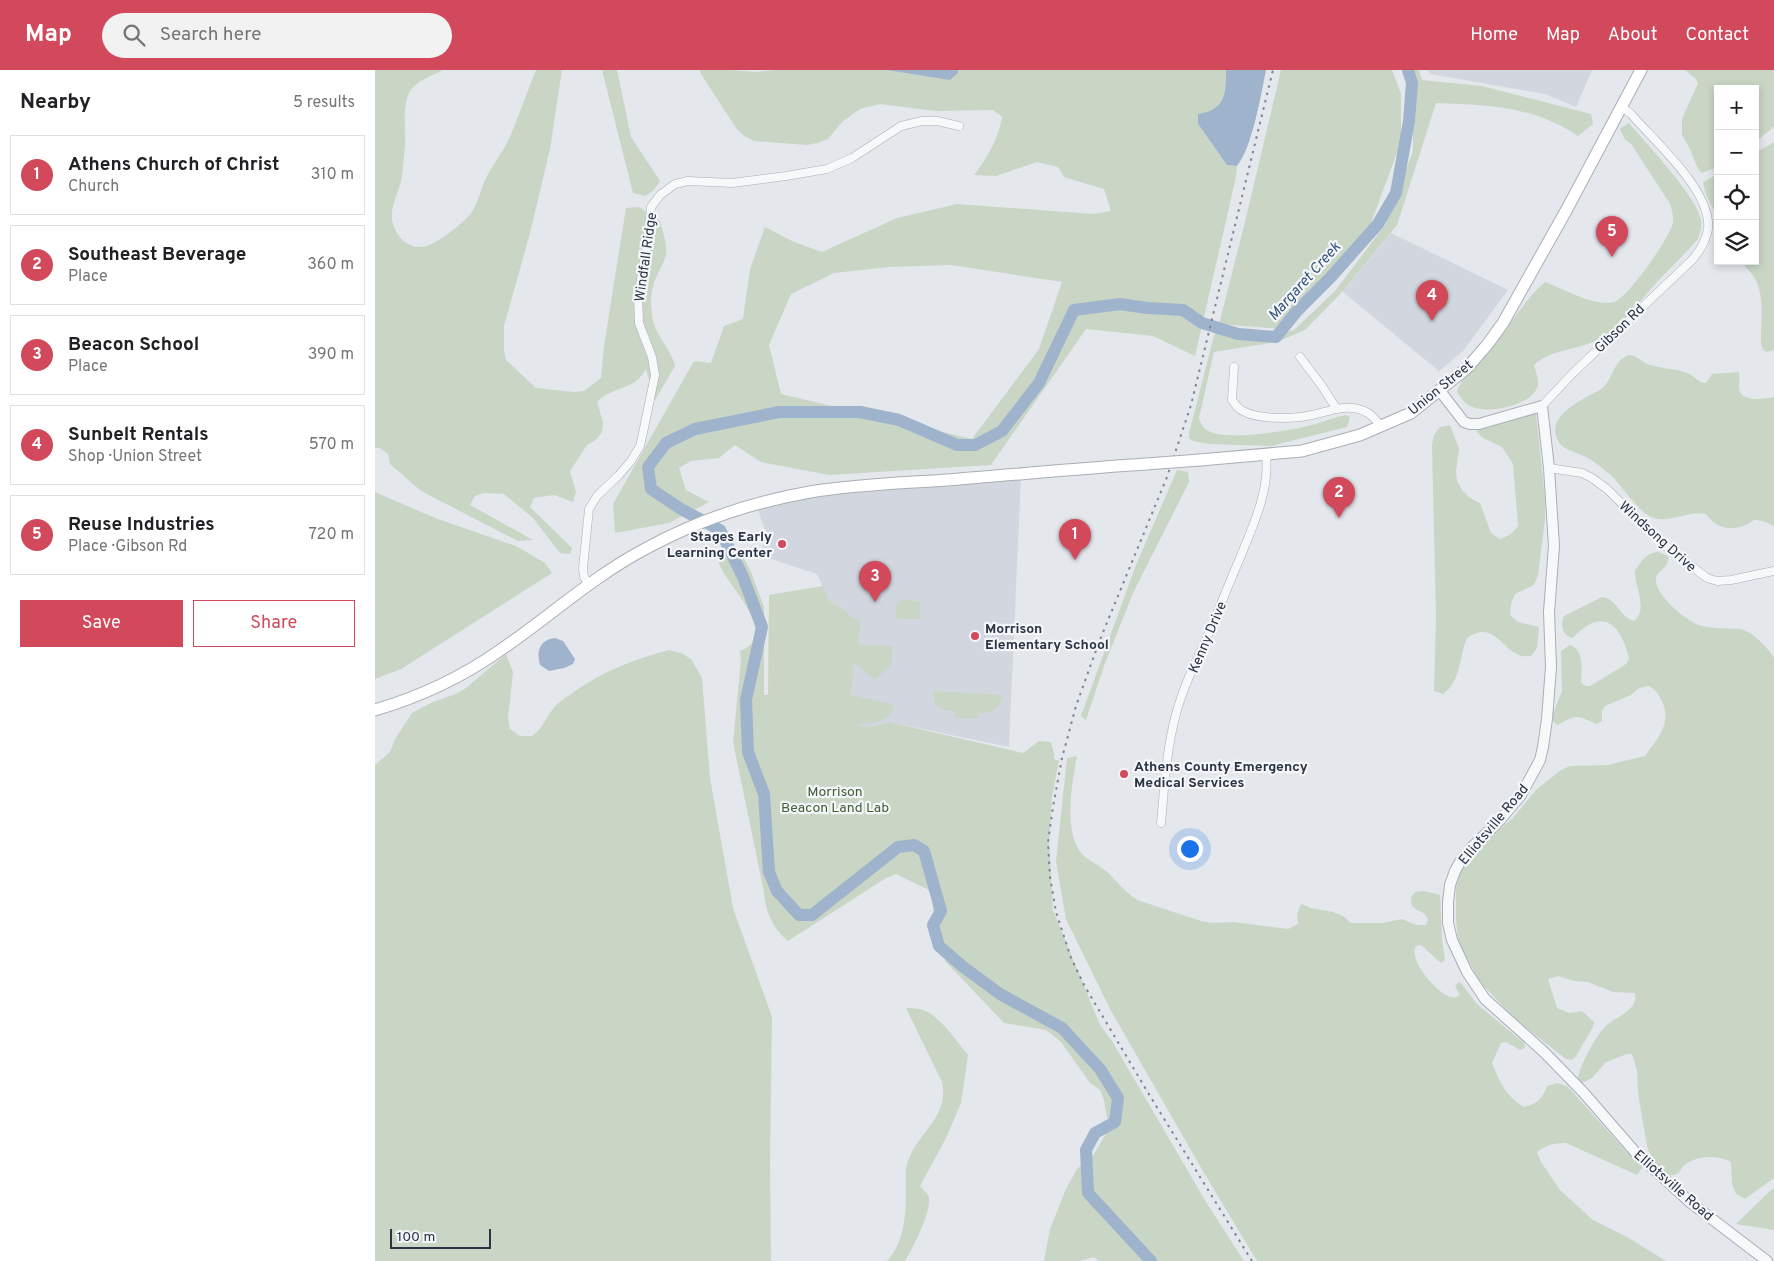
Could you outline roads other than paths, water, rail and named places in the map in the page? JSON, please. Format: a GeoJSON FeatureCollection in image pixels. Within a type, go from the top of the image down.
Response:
{"type":"FeatureCollection","features":[{"type":"Feature","properties":{"kind":"main road","name":"Union Street"},"geometry":{"type":"LineString","coordinates":[[375,710],[419,694],[461,675],[498,652],[589,584],[645,549],[682,531],[761,503],[811,492],[874,485],[1265,455],[1310,449],[1381,427],[1411,413],[1467,368],[1503,323],[1539,262],[1641,70]]}},
{"type":"Feature","properties":{"kind":"street","name":"Gibson Rd"},"geometry":{"type":"LineString","coordinates":[[1542,406],[1573,372],[1698,252],[1708,230],[1707,218],[1701,197],[1694,186],[1631,114],[1622,107]]}},
{"type":"Feature","properties":{"kind":"street","name":"Windfall Ridge"},"geometry":{"type":"LineString","coordinates":[[589,584],[584,577],[583,568],[589,509],[597,496],[619,476],[640,446],[655,375],[652,358],[639,323],[638,296],[649,235],[651,207],[659,195],[675,184],[688,181],[732,183],[827,169],[852,158],[901,126],[922,121],[937,121],[959,126]]}},
{"type":"Feature","properties":{"kind":"street"},"geometry":{"type":"LineString","coordinates":[[1300,358],[1336,408]]}},
{"type":"Feature","properties":{"kind":"street"},"geometry":{"type":"LineString","coordinates":[[1234,367],[1232,400],[1241,410],[1251,415],[1287,417],[1311,415],[1336,408],[1357,409],[1369,413],[1381,427]]}},
{"type":"Feature","properties":{"kind":"street"},"geometry":{"type":"LineString","coordinates":[[1440,391],[1464,422],[1471,424],[1479,424],[1542,406]]}},
{"type":"Feature","properties":{"kind":"street","name":"Elliotsville Road"},"geometry":{"type":"LineString","coordinates":[[1542,406],[1549,468],[1554,546],[1549,612],[1551,668],[1543,747],[1540,760],[1521,794],[1500,820],[1459,862],[1450,885],[1448,902],[1448,922],[1452,940],[1467,972],[1485,999],[1583,1092],[1636,1154],[1691,1202],[1767,1261]]}},
{"type":"Feature","properties":{"kind":"street","name":"Kenny Drive"},"geometry":{"type":"LineString","coordinates":[[1161,823],[1175,717],[1182,694],[1205,644],[1258,512],[1266,472],[1265,455]]}},
{"type":"Feature","properties":{"kind":"street","name":"Windsong Drive"},"geometry":{"type":"LineString","coordinates":[[1549,468],[1582,473],[1593,478],[1607,489],[1663,544],[1707,578],[1717,581],[1731,580],[1774,571]]}},
{"type":"Feature","properties":{"kind":"water"},"geometry":{"type":"Polygon","coordinates":[[[887,70],[958,70],[958,73],[950,80],[887,70]]]}},
{"type":"Feature","properties":{"kind":"water"},"geometry":{"type":"Polygon","coordinates":[[[1226,70],[1266,70],[1259,107],[1251,134],[1247,147],[1237,166],[1227,165],[1198,124],[1198,114],[1214,109],[1219,105],[1224,93],[1226,70]]]}},
{"type":"Feature","properties":{"kind":"water"},"geometry":{"type":"Polygon","coordinates":[[[555,638],[563,641],[575,659],[573,664],[549,671],[540,665],[539,650],[543,643],[555,638]]]}},
{"type":"Feature","properties":{"kind":"waterway","name":"Margaret Creek"},"geometry":{"type":"LineString","coordinates":[[1151,1261],[1088,1193],[1086,1150],[1095,1133],[1115,1122],[1118,1098],[1100,1069],[1062,1028],[1000,994],[939,946],[933,925],[941,911],[924,851],[914,845],[898,847],[812,915],[799,915],[777,891],[769,872],[764,794],[748,752],[746,700],[762,627],[743,577],[720,530],[681,509],[651,489],[648,467],[666,443],[695,429],[779,412],[860,412],[899,420],[957,445],[975,445],[1002,431],[1039,383],[1074,310],[1120,304],[1183,310],[1202,323],[1238,334],[1276,337],[1297,311],[1330,278],[1378,224],[1396,193],[1409,121],[1412,83],[1408,70]]}},
{"type":"Feature","properties":{"kind":"railway"},"geometry":{"type":"LineString","coordinates":[[1252,1261],[1084,985],[1071,958],[1056,912],[1050,877],[1048,842],[1062,758],[1076,706],[1099,642],[1167,477],[1191,405],[1273,70]]}},
{"type":"Feature","properties":{"kind":"place","name":"Reuse Industries"},"geometry":{"type":"Point","coordinates":[1612,257]}},
{"type":"Feature","properties":{"kind":"place","name":"Sunbelt Rentals"},"geometry":{"type":"Point","coordinates":[1432,321]}},
{"type":"Feature","properties":{"kind":"place","name":"Southeast Beverage"},"geometry":{"type":"Point","coordinates":[1339,518]}},
{"type":"Feature","properties":{"kind":"place","name":"Stages Early Learning Center"},"geometry":{"type":"Point","coordinates":[782,544]}},
{"type":"Feature","properties":{"kind":"place","name":"Athens Church of Christ"},"geometry":{"type":"Point","coordinates":[1075,560]}},
{"type":"Feature","properties":{"kind":"place","name":"Beacon School"},"geometry":{"type":"Point","coordinates":[875,602]}},
{"type":"Feature","properties":{"kind":"place","name":"Morrison Elementary School"},"geometry":{"type":"Point","coordinates":[975,636]}},
{"type":"Feature","properties":{"kind":"place","name":"Athens County Emergency Medical Services"},"geometry":{"type":"Point","coordinates":[1124,774]}},
{"type":"Feature","properties":{"kind":"park label","name":"Morrison Beacon Land Lab"},"geometry":{"type":"Point","coordinates":[835,800]}}]}
